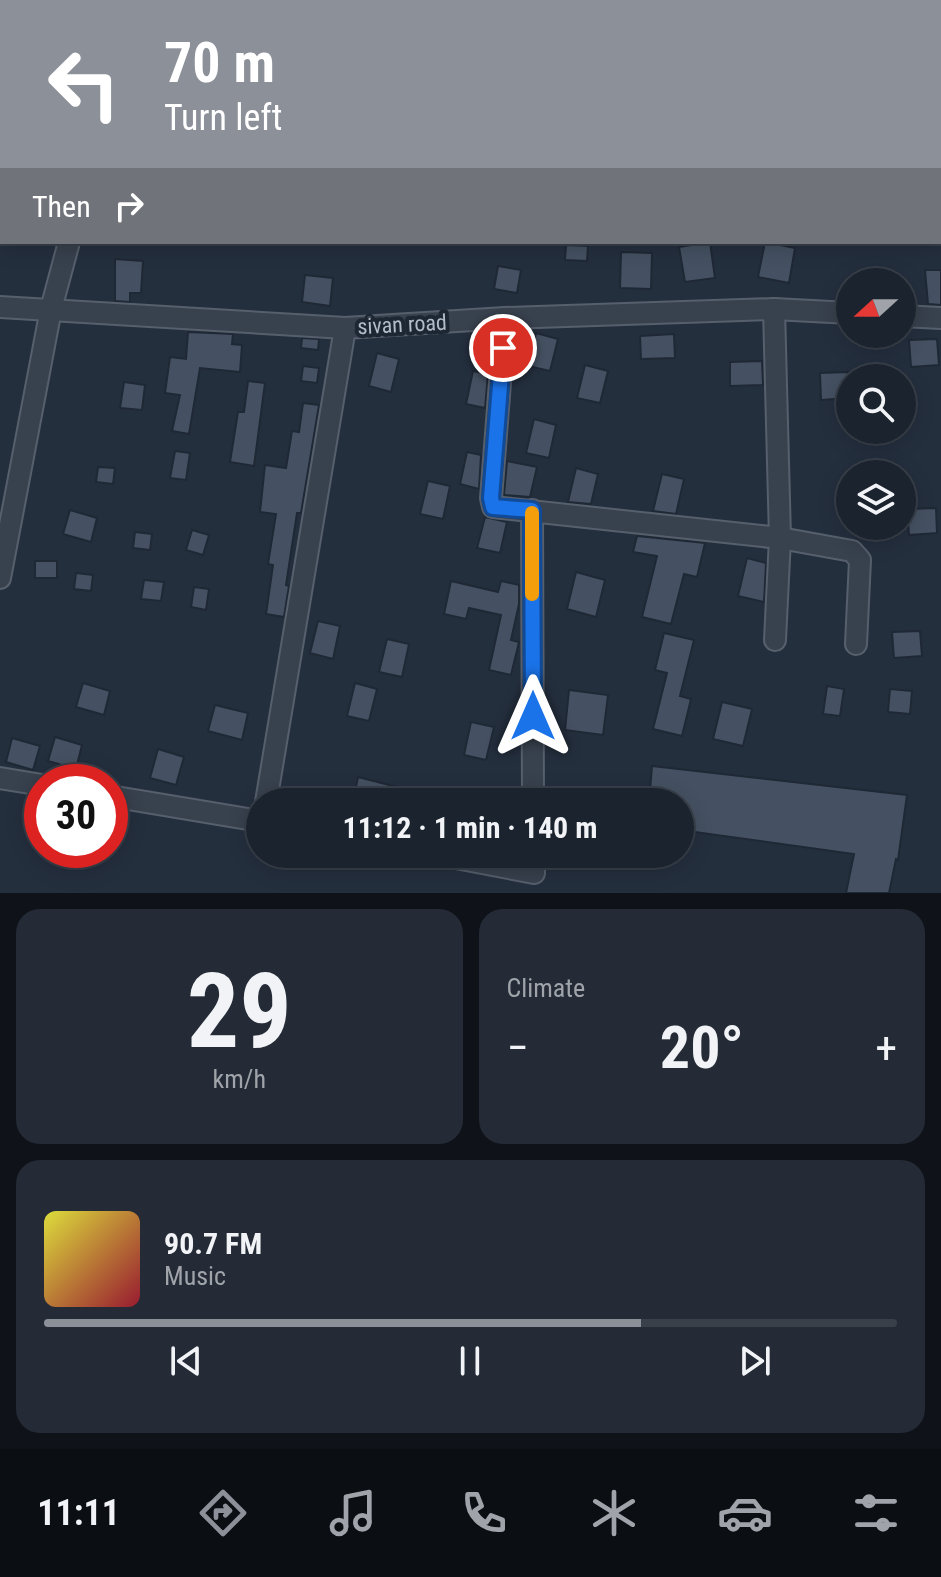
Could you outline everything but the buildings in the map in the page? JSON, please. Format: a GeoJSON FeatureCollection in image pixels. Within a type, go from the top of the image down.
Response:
{"type":"FeatureCollection","features":[{"type":"Feature","properties":{"kind":"street"},"geometry":{"type":"LineString","coordinates":[[0,578],[51,309],[68,244]]}},
{"type":"Feature","properties":{"kind":"street","name":"sivan road"},"geometry":{"type":"LineString","coordinates":[[0,307],[345,328],[505,318],[774,309],[836,312]]}},
{"type":"Feature","properties":{"kind":"street"},"geometry":{"type":"LineString","coordinates":[[774,309],[780,538],[775,640]]}},
{"type":"Feature","properties":{"kind":"street"},"geometry":{"type":"LineString","coordinates":[[916,317],[941,318]]}},
{"type":"Feature","properties":{"kind":"street"},"geometry":{"type":"LineString","coordinates":[[505,318],[491,498],[493,507],[780,538],[852,551],[860,560],[856,644]]}},
{"type":"Feature","properties":{"kind":"street"},"geometry":{"type":"LineString","coordinates":[[268,788],[345,328]]}},
{"type":"Feature","properties":{"kind":"street"},"geometry":{"type":"LineString","coordinates":[[532,510],[533,788]]}},
{"type":"Feature","properties":{"kind":"street"},"geometry":{"type":"LineString","coordinates":[[0,778],[24,782]]}},
{"type":"Feature","properties":{"kind":"street"},"geometry":{"type":"LineString","coordinates":[[128,799],[246,819]]}},
{"type":"Feature","properties":{"kind":"street"},"geometry":{"type":"LineString","coordinates":[[508,868],[534,873],[534,868]]}},
{"type":"Feature","properties":{"kind":"slow traffic"},"geometry":{"type":"LineString","coordinates":[[532,513],[532,594]]}},
{"type":"Feature","properties":{"kind":"route"},"geometry":{"type":"LineString","coordinates":[[503,348],[491,498],[493,507],[532,510],[533,716]]}}]}
